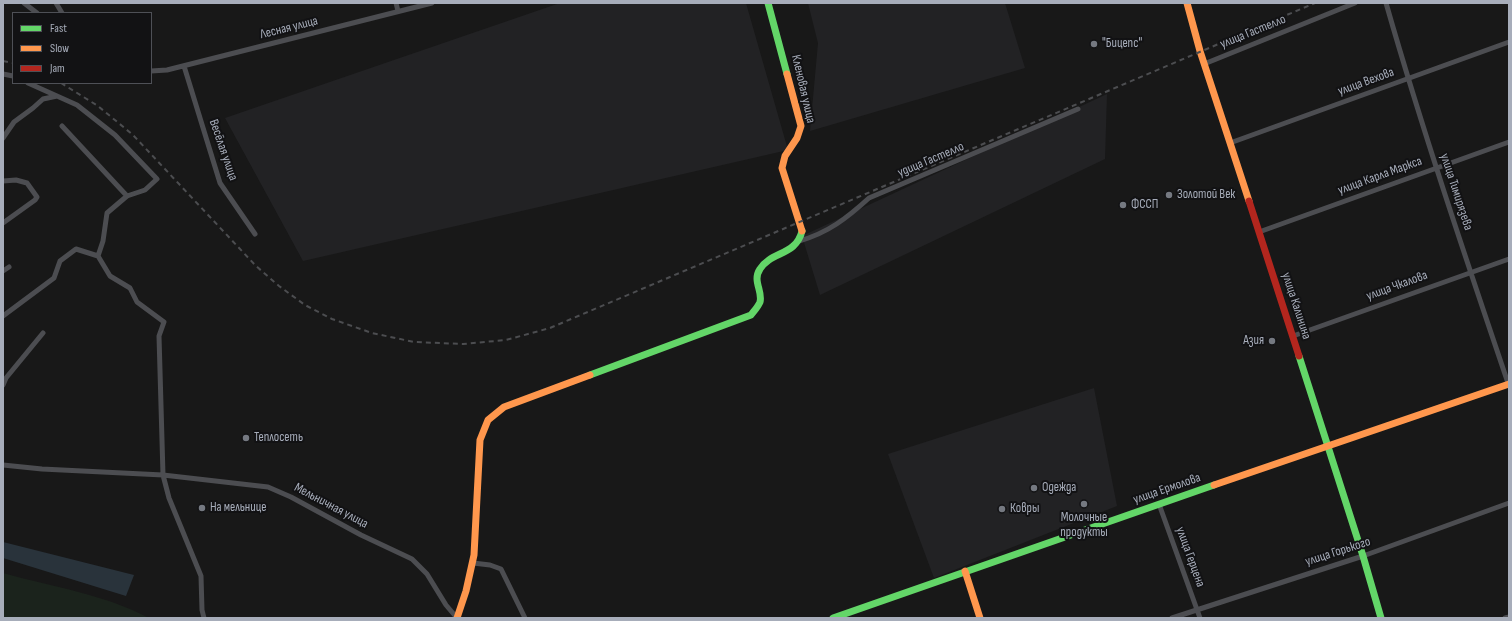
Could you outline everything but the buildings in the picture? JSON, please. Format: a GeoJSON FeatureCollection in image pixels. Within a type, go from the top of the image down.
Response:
{"type":"FeatureCollection","features":[{"type":"Feature","properties":{"kind":"street"},"geometry":{"type":"LineString","coordinates":[[24,3],[36,12]]}},
{"type":"Feature","properties":{"kind":"street"},"geometry":{"type":"LineString","coordinates":[[56,3],[61,12]]}},
{"type":"Feature","properties":{"kind":"street"},"geometry":{"type":"LineString","coordinates":[[396,3],[398,11]]}},
{"type":"Feature","properties":{"kind":"street","name":"Лесная улица"},"geometry":{"type":"LineString","coordinates":[[152,71],[167,70],[184,66],[432,3]]}},
{"type":"Feature","properties":{"kind":"street","name":"Кленовая улица"},"geometry":{"type":"LineString","coordinates":[[768,3],[801,126],[800,135],[782,159],[782,168],[802,230],[802,236],[799,241]]}},
{"type":"Feature","properties":{"kind":"street","name":"улица Калинина"},"geometry":{"type":"LineString","coordinates":[[1187,3],[1204,64],[1329,447],[1363,556],[1380,618]]}},
{"type":"Feature","properties":{"kind":"street","name":"улица Гастелло"},"geometry":{"type":"LineString","coordinates":[[1204,64],[1355,3]]}},
{"type":"Feature","properties":{"kind":"street","name":"улица Тимирязева"},"geometry":{"type":"LineString","coordinates":[[1386,3],[1436,167],[1509,385]]}},
{"type":"Feature","properties":{"kind":"street","name":"улица Вехова"},"geometry":{"type":"LineString","coordinates":[[1230,143],[1509,42]]}},
{"type":"Feature","properties":{"kind":"street","name":"Весёлая улица"},"geometry":{"type":"LineString","coordinates":[[184,66],[220,183],[255,234]]}},
{"type":"Feature","properties":{"kind":"street"},"geometry":{"type":"LineString","coordinates":[[30,84],[76,105],[115,135],[157,179],[145,190],[127,196],[107,213],[103,241],[98,256]]}},
{"type":"Feature","properties":{"kind":"street"},"geometry":{"type":"LineString","coordinates":[[3,138],[14,122],[33,108],[43,98],[57,96]]}},
{"type":"Feature","properties":{"kind":"street","name":"удица Гастелло"},"geometry":{"type":"LineString","coordinates":[[799,241],[816,236],[845,219],[869,198],[1078,109]]}},
{"type":"Feature","properties":{"kind":"street"},"geometry":{"type":"LineString","coordinates":[[62,126],[127,196]]}},
{"type":"Feature","properties":{"kind":"street","name":"улица Карла Маркса"},"geometry":{"type":"LineString","coordinates":[[1259,232],[1436,167],[1509,142]]}},
{"type":"Feature","properties":{"kind":"street"},"geometry":{"type":"LineString","coordinates":[[3,181],[16,180],[27,183],[37,197],[3,223]]}},
{"type":"Feature","properties":{"kind":"street"},"geometry":{"type":"LineString","coordinates":[[457,618],[468,588],[473,563],[480,440],[488,420],[504,407],[751,315],[759,308],[761,298],[756,278],[759,270],[767,262],[789,250],[799,241]]}},
{"type":"Feature","properties":{"kind":"street"},"geometry":{"type":"LineString","coordinates":[[3,316],[54,278],[60,261],[76,249],[98,256],[110,276],[130,288],[137,302],[164,322],[159,336],[163,475],[169,498],[202,576],[202,610],[204,618]]}},
{"type":"Feature","properties":{"kind":"street","name":"улица Чкалова"},"geometry":{"type":"LineString","coordinates":[[1293,336],[1509,259]]}},
{"type":"Feature","properties":{"kind":"street"},"geometry":{"type":"LineString","coordinates":[[3,272],[10,267]]}},
{"type":"Feature","properties":{"kind":"street"},"geometry":{"type":"LineString","coordinates":[[3,385],[6,378],[43,333]]}},
{"type":"Feature","properties":{"kind":"street","name":"улица Ермолова"},"geometry":{"type":"LineString","coordinates":[[833,618],[1159,504],[1509,385]]}},
{"type":"Feature","properties":{"kind":"street","name":"Мельничная улица"},"geometry":{"type":"LineString","coordinates":[[3,465],[42,469],[163,475],[268,487],[291,497],[361,535],[412,559],[427,574],[446,605],[457,618]]}},
{"type":"Feature","properties":{"kind":"street","name":"улица Горького"},"geometry":{"type":"LineString","coordinates":[[1172,618],[1363,556],[1509,503]]}},
{"type":"Feature","properties":{"kind":"street","name":"улица Герцена"},"geometry":{"type":"LineString","coordinates":[[1159,504],[1200,618]]}},
{"type":"Feature","properties":{"kind":"street"},"geometry":{"type":"LineString","coordinates":[[473,563],[490,565],[501,569],[525,618]]}},
{"type":"Feature","properties":{"kind":"street"},"geometry":{"type":"LineString","coordinates":[[965,571],[980,618]]}},
{"type":"Feature","properties":{"kind":"street"},"geometry":{"type":"LineString","coordinates":[[1505,618],[1509,617]]}},
{"type":"Feature","properties":{"kind":"shaded area"},"geometry":{"type":"Polygon","coordinates":[[[560,3],[746,3],[788,150],[303,261],[225,118],[560,3]]]}},
{"type":"Feature","properties":{"kind":"shaded area"},"geometry":{"type":"Polygon","coordinates":[[[808,3],[1005,3],[1025,68],[810,131],[818,43],[808,3]]]}},
{"type":"Feature","properties":{"kind":"shaded area"},"geometry":{"type":"Polygon","coordinates":[[[1107,94],[1105,159],[820,295],[802,236],[1107,94]]]}},
{"type":"Feature","properties":{"kind":"shaded area"},"geometry":{"type":"Polygon","coordinates":[[[1094,388],[1117,506],[934,578],[888,454],[1094,388]]]}},
{"type":"Feature","properties":{"kind":"shaded area"},"geometry":{"type":"Polygon","coordinates":[[[3,542],[134,575],[126,596],[3,558],[3,542]]]}},
{"type":"Feature","properties":{"kind":"shaded area"},"geometry":{"type":"Polygon","coordinates":[[[3,573],[96,597],[149,618],[3,618],[3,573]]]}},
{"type":"Feature","properties":{"kind":"railway"},"geometry":{"type":"LineString","coordinates":[[63,84],[98,106],[133,135],[256,266],[279,286],[305,305],[332,319],[372,333],[414,342],[463,344],[506,340],[550,328],[1315,3]]}},
{"type":"Feature","properties":{"kind":"railway"},"geometry":{"type":"LineString","coordinates":[[3,61],[12,63]]}},
{"type":"Feature","properties":{"kind":"traffic: fast"},"geometry":{"type":"LineString","coordinates":[[768,3],[787,74]]}},
{"type":"Feature","properties":{"kind":"traffic: fast"},"geometry":{"type":"LineString","coordinates":[[590,375],[751,315],[761,298],[757,282],[760,269],[770,259],[794,245],[799,239],[802,231]]}},
{"type":"Feature","properties":{"kind":"traffic: fast"},"geometry":{"type":"LineString","coordinates":[[1299,356],[1363,556],[1381,618]]}},
{"type":"Feature","properties":{"kind":"traffic: fast"},"geometry":{"type":"LineString","coordinates":[[833,618],[1214,485]]}},
{"type":"Feature","properties":{"kind":"traffic: slow"},"geometry":{"type":"LineString","coordinates":[[1187,3],[1200,51],[1249,201]]}},
{"type":"Feature","properties":{"kind":"traffic: slow"},"geometry":{"type":"LineString","coordinates":[[787,74],[801,126],[797,138],[785,156],[782,168],[802,231]]}},
{"type":"Feature","properties":{"kind":"traffic: slow"},"geometry":{"type":"LineString","coordinates":[[457,618],[466,591],[474,555],[480,440],[488,420],[504,407],[590,375]]}},
{"type":"Feature","properties":{"kind":"traffic: slow"},"geometry":{"type":"LineString","coordinates":[[1214,485],[1509,384]]}},
{"type":"Feature","properties":{"kind":"traffic: slow"},"geometry":{"type":"LineString","coordinates":[[965,571],[980,618]]}},
{"type":"Feature","properties":{"kind":"traffic: jam"},"geometry":{"type":"LineString","coordinates":[[1249,201],[1299,356]]}},
{"type":"Feature","properties":{"kind":"place","name":"\"Бицепс\""},"geometry":{"type":"Point","coordinates":[1094,44]}},
{"type":"Feature","properties":{"kind":"place","name":"Золотой Век"},"geometry":{"type":"Point","coordinates":[1169,195]}},
{"type":"Feature","properties":{"kind":"place","name":"ФССП"},"geometry":{"type":"Point","coordinates":[1123,205]}},
{"type":"Feature","properties":{"kind":"place","name":"Азия"},"geometry":{"type":"Point","coordinates":[1272,341]}},
{"type":"Feature","properties":{"kind":"place","name":"Теплосеть"},"geometry":{"type":"Point","coordinates":[246,438]}},
{"type":"Feature","properties":{"kind":"place","name":"Одежда"},"geometry":{"type":"Point","coordinates":[1034,488]}},
{"type":"Feature","properties":{"kind":"place","name":"Молочные продукты"},"geometry":{"type":"Point","coordinates":[1084,504]}},
{"type":"Feature","properties":{"kind":"place","name":"На мельнице"},"geometry":{"type":"Point","coordinates":[202,508]}},
{"type":"Feature","properties":{"kind":"place","name":"Ковры"},"geometry":{"type":"Point","coordinates":[1002,509]}}]}
